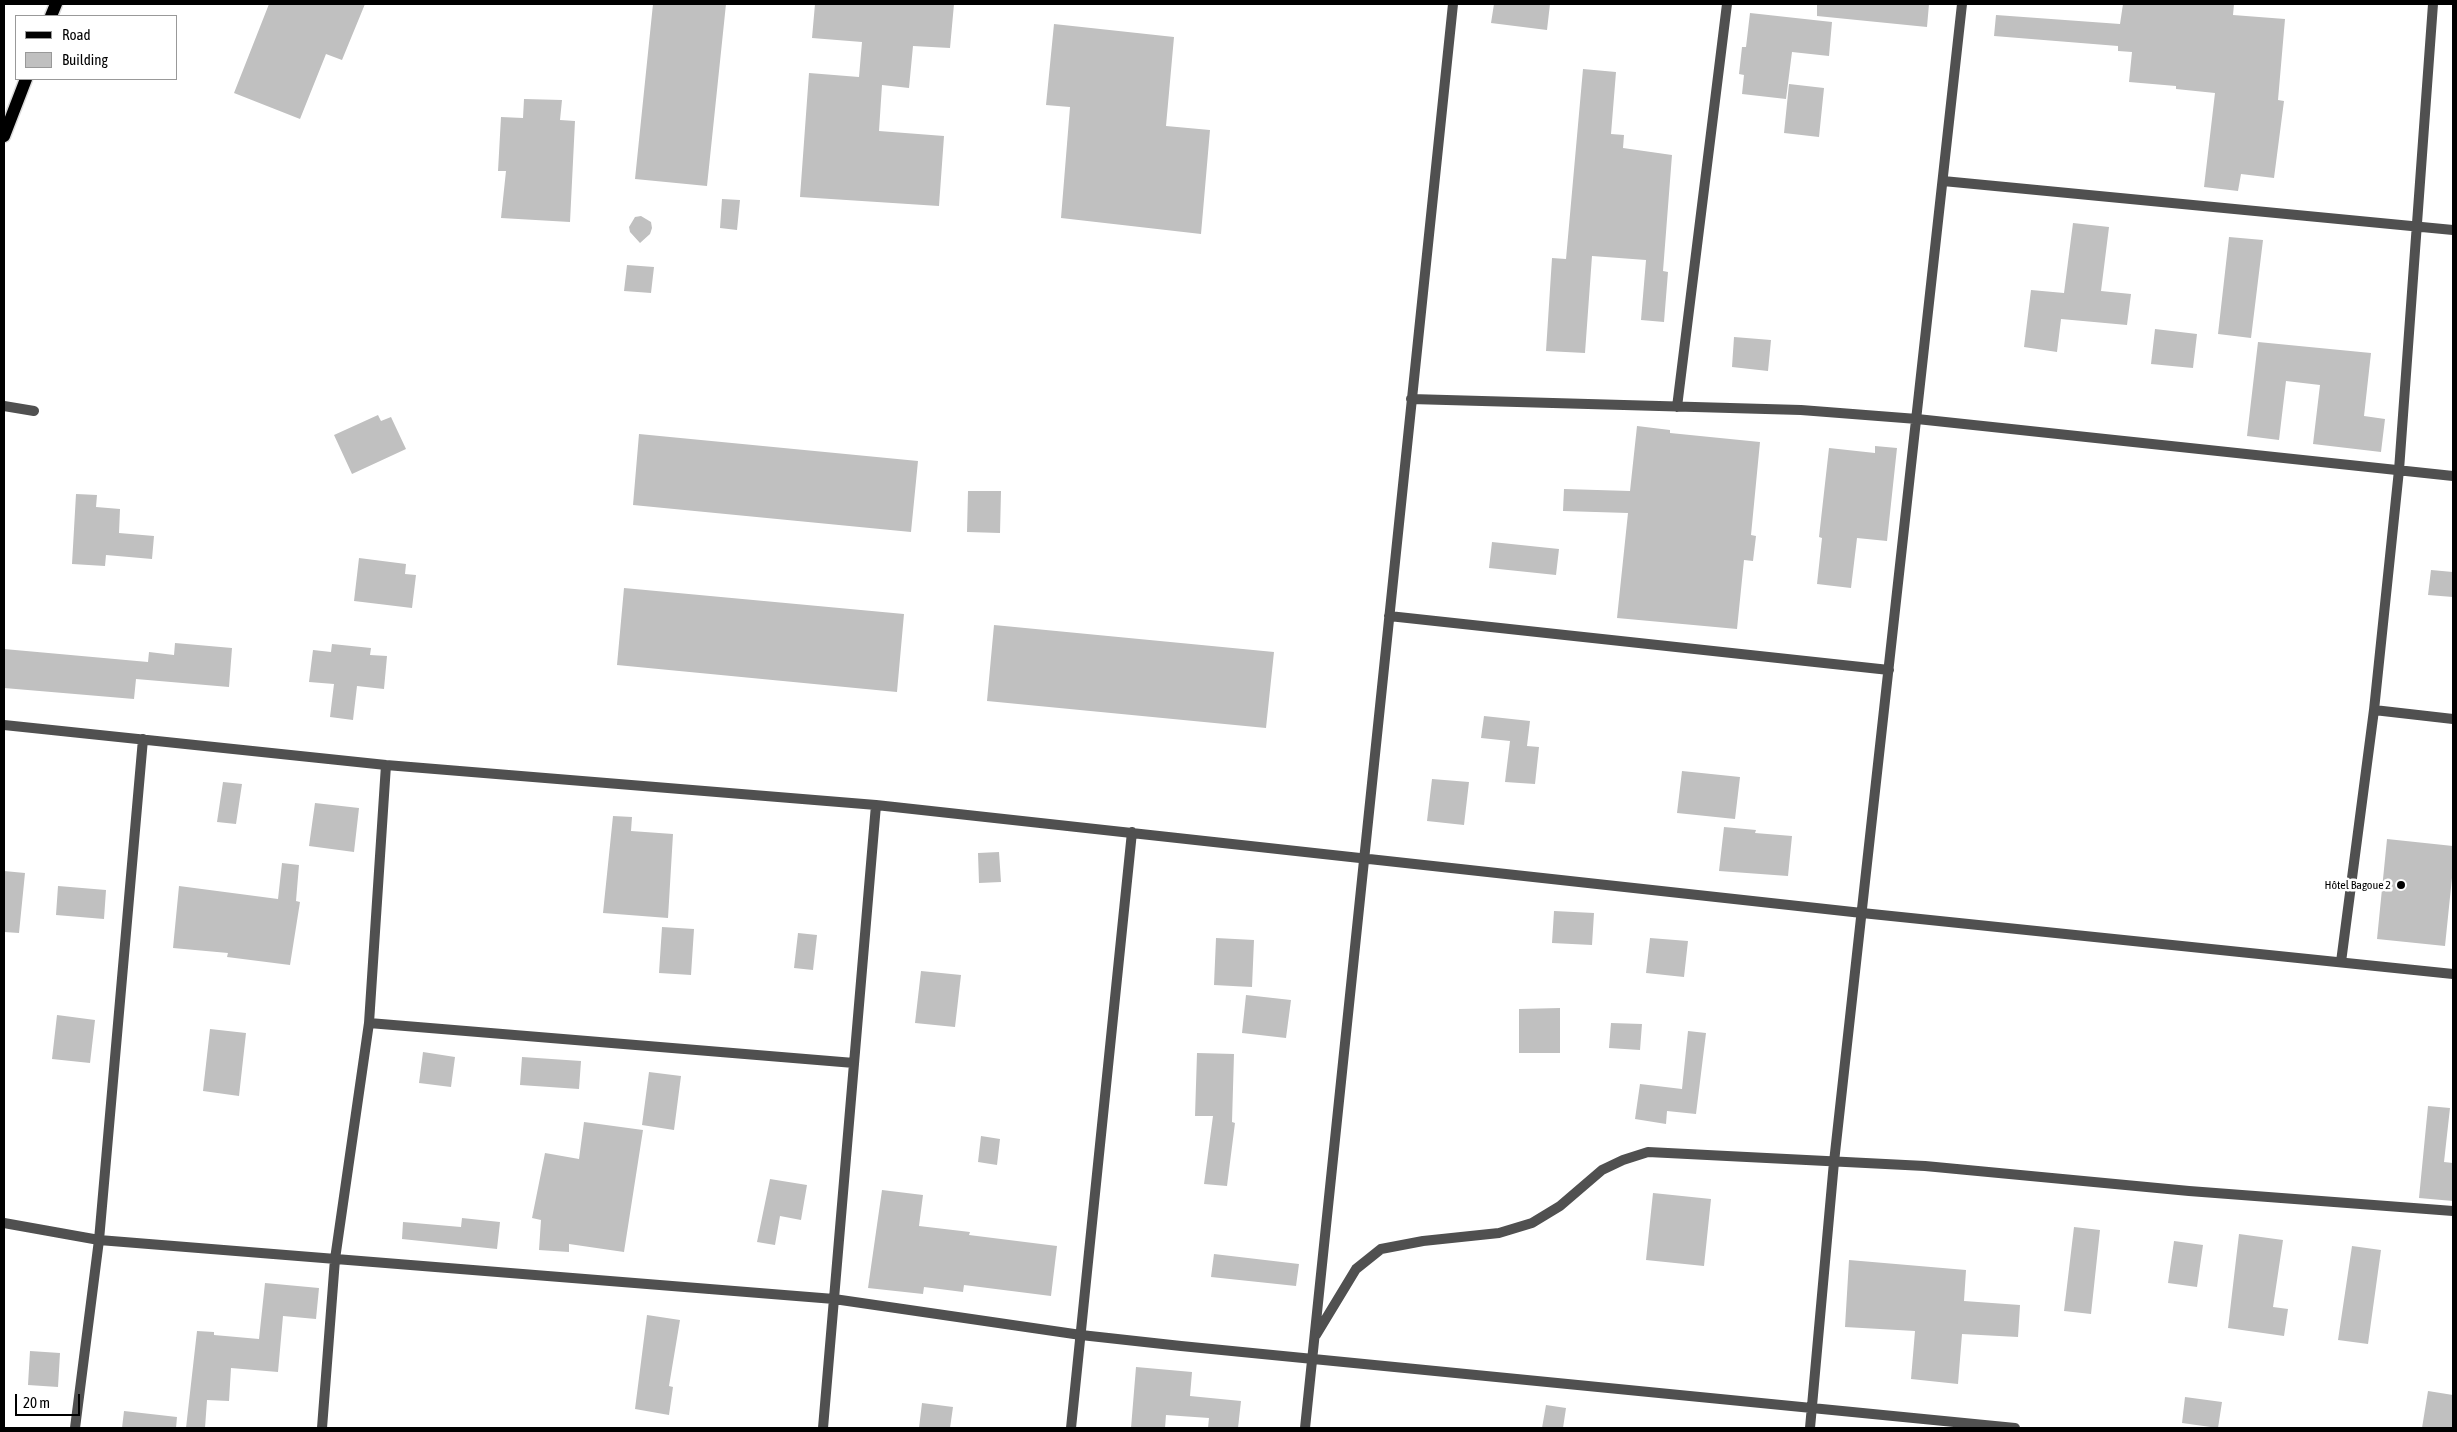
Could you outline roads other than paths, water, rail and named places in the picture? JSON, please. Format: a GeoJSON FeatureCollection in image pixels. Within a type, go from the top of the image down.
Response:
{"type":"FeatureCollection","features":[{"type":"Feature","properties":{"kind":"main road"},"geometry":{"type":"LineString","coordinates":[[4,136],[26,80]]}},
{"type":"Feature","properties":{"kind":"street"},"geometry":{"type":"LineString","coordinates":[[1305,1428],[1453,4]]}},
{"type":"Feature","properties":{"kind":"street"},"geometry":{"type":"LineString","coordinates":[[1676,407],[1727,4]]}},
{"type":"Feature","properties":{"kind":"street"},"geometry":{"type":"LineString","coordinates":[[1810,1428],[1834,1162],[1962,4]]}},
{"type":"Feature","properties":{"kind":"street"},"geometry":{"type":"LineString","coordinates":[[2341,962],[2374,710],[2400,470],[2433,4]]}},
{"type":"Feature","properties":{"kind":"street"},"geometry":{"type":"LineString","coordinates":[[1943,181],[2453,230]]}},
{"type":"Feature","properties":{"kind":"street"},"geometry":{"type":"LineString","coordinates":[[1411,399],[1801,410],[1917,419],[2453,476]]}},
{"type":"Feature","properties":{"kind":"street"},"geometry":{"type":"LineString","coordinates":[[4,406],[34,411]]}},
{"type":"Feature","properties":{"kind":"street"},"geometry":{"type":"LineString","coordinates":[[1389,616],[1889,670]]}},
{"type":"Feature","properties":{"kind":"street"},"geometry":{"type":"LineString","coordinates":[[2374,710],[2453,720]]}},
{"type":"Feature","properties":{"kind":"street"},"geometry":{"type":"LineString","coordinates":[[4,725],[386,765],[876,805],[1862,913],[2453,974]]}},
{"type":"Feature","properties":{"kind":"street"},"geometry":{"type":"LineString","coordinates":[[75,1428],[99,1240],[143,739]]}},
{"type":"Feature","properties":{"kind":"street"},"geometry":{"type":"LineString","coordinates":[[322,1428],[335,1260],[369,1023],[386,765]]}},
{"type":"Feature","properties":{"kind":"street"},"geometry":{"type":"LineString","coordinates":[[823,1428],[876,805]]}},
{"type":"Feature","properties":{"kind":"street"},"geometry":{"type":"LineString","coordinates":[[1071,1428],[1132,832]]}},
{"type":"Feature","properties":{"kind":"street"},"geometry":{"type":"LineString","coordinates":[[369,1023],[854,1063]]}},
{"type":"Feature","properties":{"kind":"street"},"geometry":{"type":"LineString","coordinates":[[1314,1338],[1356,1269],[1381,1249],[1423,1241],[1499,1233],[1532,1223],[1560,1206],[1602,1170],[1623,1160],[1648,1152],[1925,1166],[2189,1191],[2453,1211]]}},
{"type":"Feature","properties":{"kind":"street"},"geometry":{"type":"LineString","coordinates":[[4,1223],[99,1240],[834,1299],[1081,1335],[2015,1428]]}},
{"type":"Feature","properties":{"kind":"place","name":"Hôtel Bagoue 2"},"geometry":{"type":"Point","coordinates":[2401,885]}}]}
